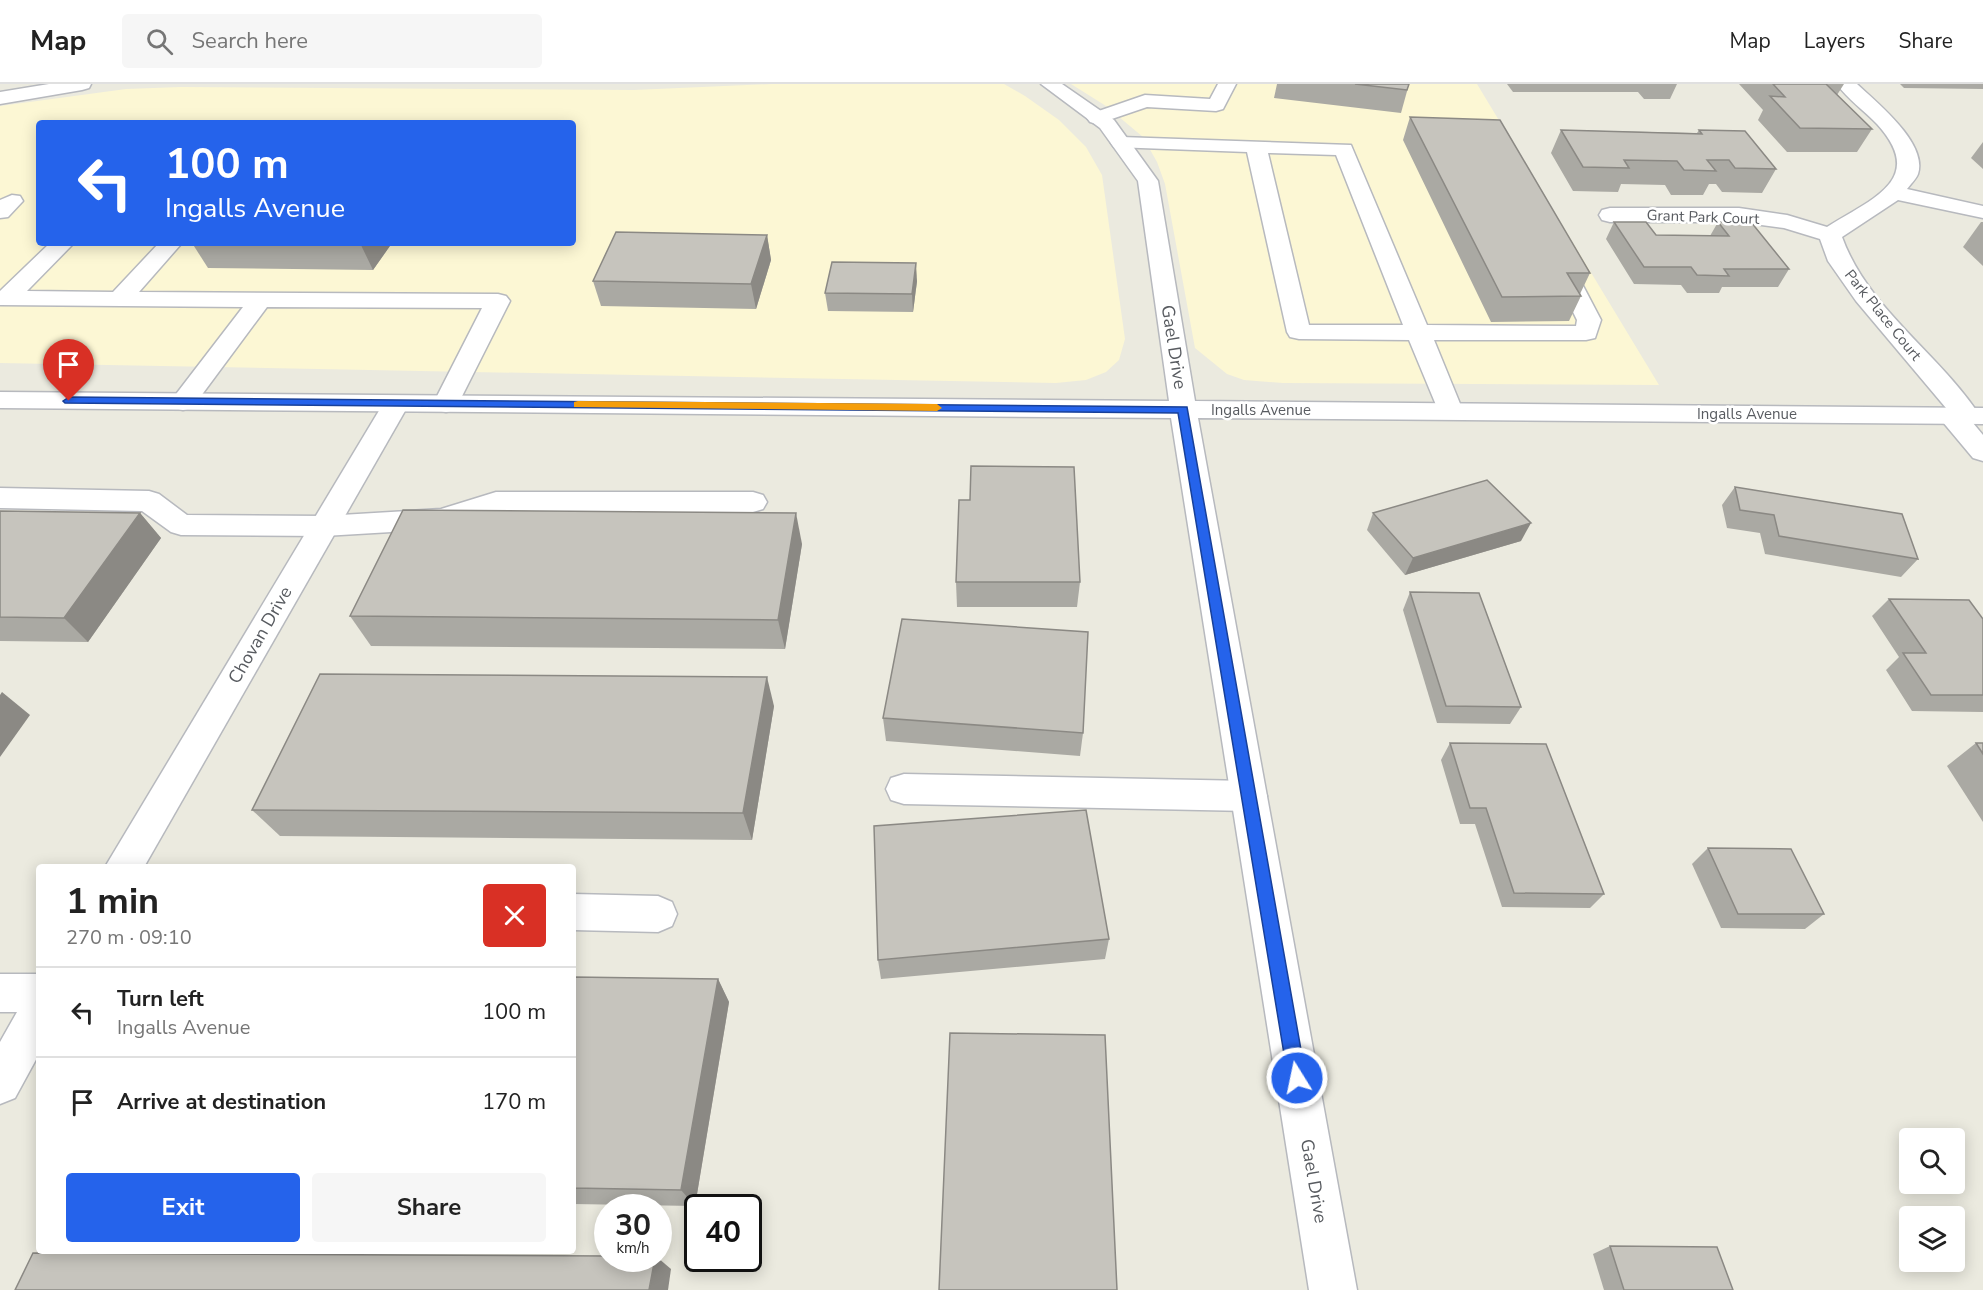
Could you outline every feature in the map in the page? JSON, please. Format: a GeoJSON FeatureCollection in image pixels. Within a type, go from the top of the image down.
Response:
{"type":"FeatureCollection","features":[{"type":"Feature","properties":{"kind":"street"},"geometry":{"type":"LineString","coordinates":[[0,98],[82,84]]}},
{"type":"Feature","properties":{"kind":"street","name":"Gael Drive"},"geometry":{"type":"LineString","coordinates":[[1050,84],[1107,124],[1148,181],[1183,410],[1333,1290]]}},
{"type":"Feature","properties":{"kind":"street"},"geometry":{"type":"LineString","coordinates":[[1130,84],[1145,101]]}},
{"type":"Feature","properties":{"kind":"street"},"geometry":{"type":"LineString","coordinates":[[1097,117],[1145,101],[1216,105],[1227,84]]}},
{"type":"Feature","properties":{"kind":"street"},"geometry":{"type":"LineString","coordinates":[[1830,236],[1894,193],[1908,173],[1906,148],[1884,120],[1846,84]]}},
{"type":"Feature","properties":{"kind":"street"},"geometry":{"type":"LineString","coordinates":[[1121,143],[1344,149],[1450,411]]}},
{"type":"Feature","properties":{"kind":"street"},"geometry":{"type":"LineString","coordinates":[[1256,147],[1299,332],[1586,333],[1589,320],[1545,235]]}},
{"type":"Feature","properties":{"kind":"street"},"geometry":{"type":"LineString","coordinates":[[1894,193],[1983,212]]}},
{"type":"Feature","properties":{"kind":"street","name":"Grant Park Court"},"geometry":{"type":"LineString","coordinates":[[1610,215],[1739,215],[1787,222],[1830,236]]}},
{"type":"Feature","properties":{"kind":"street","name":"Park Place Court"},"geometry":{"type":"LineString","coordinates":[[1830,236],[1839,261],[1864,296],[1967,416],[1983,452]]}},
{"type":"Feature","properties":{"kind":"street"},"geometry":{"type":"LineString","coordinates":[[4,298],[60,246]]}},
{"type":"Feature","properties":{"kind":"street"},"geometry":{"type":"LineString","coordinates":[[120,298],[168,246]]}},
{"type":"Feature","properties":{"kind":"street"},"geometry":{"type":"LineString","coordinates":[[4,298],[498,301],[446,404]]}},
{"type":"Feature","properties":{"kind":"street"},"geometry":{"type":"LineString","coordinates":[[183,402],[260,300]]}},
{"type":"Feature","properties":{"kind":"street","name":"Ingalls Avenue"},"geometry":{"type":"LineString","coordinates":[[0,400],[1967,416]]}},
{"type":"Feature","properties":{"kind":"street","name":"Chovan Drive"},"geometry":{"type":"LineString","coordinates":[[126,864],[396,404]]}},
{"type":"Feature","properties":{"kind":"street"},"geometry":{"type":"LineString","coordinates":[[0,498],[148,501],[181,525],[324,526],[442,519],[496,502],[753,502]]}},
{"type":"Feature","properties":{"kind":"street"},"geometry":{"type":"LineString","coordinates":[[904,789],[1249,796]]}},
{"type":"Feature","properties":{"kind":"street"},"geometry":{"type":"LineString","coordinates":[[576,912],[658,914]]}},
{"type":"Feature","properties":{"kind":"street"},"geometry":{"type":"LineString","coordinates":[[0,993],[36,993]]}},
{"type":"Feature","properties":{"kind":"street"},"geometry":{"type":"LineString","coordinates":[[0,1083],[36,1018]]}},
{"type":"Feature","properties":{"kind":"shaded area"},"geometry":{"type":"Polygon","coordinates":[[[772,84],[1004,84],[1059,120],[1086,147],[1102,175],[1125,339],[1119,360],[1106,372],[1086,380],[1056,383],[0,363],[0,106],[126,89],[181,87],[634,90],[772,84]]]}},
{"type":"Feature","properties":{"kind":"shaded area"},"geometry":{"type":"Polygon","coordinates":[[[1071,84],[1477,84],[1659,385],[1283,383],[1244,380],[1227,374],[1195,348],[1165,184],[1157,162],[1143,137],[1106,106],[1071,84]]]}},
{"type":"Feature","properties":{"kind":"building"},"geometry":{"type":"Polygon","coordinates":[[[1355,84],[1409,84],[1407,90],[1355,84]]]}},
{"type":"Feature","properties":{"kind":"building"},"geometry":{"type":"Polygon","coordinates":[[[1773,84],[1826,84],[1872,129],[1800,128],[1770,96],[1785,97],[1773,84]]]}},
{"type":"Feature","properties":{"kind":"building"},"geometry":{"type":"Polygon","coordinates":[[[1410,117],[1500,120],[1590,273],[1567,273],[1581,296],[1502,297],[1410,117]]]}},
{"type":"Feature","properties":{"kind":"building"},"geometry":{"type":"Polygon","coordinates":[[[1561,130],[1702,134],[1699,130],[1745,131],[1776,169],[1735,168],[1729,160],[1707,160],[1716,171],[1684,170],[1677,161],[1624,160],[1629,168],[1583,167],[1561,130]]]}},
{"type":"Feature","properties":{"kind":"building"},"geometry":{"type":"Polygon","coordinates":[[[1614,222],[1646,222],[1656,235],[1729,236],[1718,222],[1751,222],[1789,269],[1724,269],[1729,276],[1697,275],[1691,267],[1644,267],[1614,222]]]}},
{"type":"Feature","properties":{"kind":"building"},"geometry":{"type":"Polygon","coordinates":[[[616,232],[767,235],[751,284],[593,281],[616,232]]]}},
{"type":"Feature","properties":{"kind":"building"},"geometry":{"type":"Polygon","coordinates":[[[832,262],[916,263],[912,294],[825,293],[832,262]]]}},
{"type":"Feature","properties":{"kind":"building"},"geometry":{"type":"Polygon","coordinates":[[[971,466],[1074,467],[1080,582],[956,582],[959,500],[970,500],[971,466]]]}},
{"type":"Feature","properties":{"kind":"building"},"geometry":{"type":"Polygon","coordinates":[[[1487,480],[1531,523],[1413,558],[1373,513],[1487,480]]]}},
{"type":"Feature","properties":{"kind":"building"},"geometry":{"type":"Polygon","coordinates":[[[1735,487],[1902,514],[1918,559],[1779,536],[1774,515],[1740,510],[1735,487]]]}},
{"type":"Feature","properties":{"kind":"building"},"geometry":{"type":"Polygon","coordinates":[[[403,510],[796,513],[778,620],[350,616],[403,510]]]}},
{"type":"Feature","properties":{"kind":"building"},"geometry":{"type":"Polygon","coordinates":[[[0,511],[140,513],[64,618],[0,617],[0,511]]]}},
{"type":"Feature","properties":{"kind":"building"},"geometry":{"type":"Polygon","coordinates":[[[1410,592],[1479,593],[1521,707],[1446,706],[1410,592]]]}},
{"type":"Feature","properties":{"kind":"building"},"geometry":{"type":"Polygon","coordinates":[[[1889,599],[1969,600],[1983,619],[1983,695],[1931,695],[1903,653],[1926,653],[1889,599]]]}},
{"type":"Feature","properties":{"kind":"building"},"geometry":{"type":"Polygon","coordinates":[[[902,619],[1088,632],[1083,733],[883,718],[902,619]]]}},
{"type":"Feature","properties":{"kind":"building"},"geometry":{"type":"Polygon","coordinates":[[[320,674],[767,677],[743,813],[252,810],[320,674]]]}},
{"type":"Feature","properties":{"kind":"building"},"geometry":{"type":"Polygon","coordinates":[[[1450,743],[1546,744],[1604,894],[1514,893],[1486,808],[1470,808],[1450,743]]]}},
{"type":"Feature","properties":{"kind":"building"},"geometry":{"type":"Polygon","coordinates":[[[1976,743],[1983,743],[1983,754],[1976,743]]]}},
{"type":"Feature","properties":{"kind":"building"},"geometry":{"type":"Polygon","coordinates":[[[1086,810],[1109,939],[878,960],[874,826],[1086,810]]]}},
{"type":"Feature","properties":{"kind":"building"},"geometry":{"type":"Polygon","coordinates":[[[1708,848],[1791,849],[1824,914],[1738,914],[1708,848]]]}},
{"type":"Feature","properties":{"kind":"building"},"geometry":{"type":"Polygon","coordinates":[[[576,977],[718,979],[681,1190],[576,1188],[576,977]]]}},
{"type":"Feature","properties":{"kind":"building"},"geometry":{"type":"Polygon","coordinates":[[[950,1033],[1105,1035],[1117,1290],[939,1290],[950,1033]]]}},
{"type":"Feature","properties":{"kind":"building"},"geometry":{"type":"Polygon","coordinates":[[[1610,1246],[1717,1247],[1733,1290],[1624,1290],[1610,1246]]]}},
{"type":"Feature","properties":{"kind":"building"},"geometry":{"type":"Polygon","coordinates":[[[33,1253],[594,1256],[594,1272],[652,1272],[649,1290],[15,1290],[33,1253]]]}},
{"type":"Feature","properties":{"kind":"slow traffic"},"geometry":{"type":"LineString","coordinates":[[578,405],[937,408]]}},
{"type":"Feature","properties":{"kind":"route"},"geometry":{"type":"LineString","coordinates":[[69,401],[1183,410],[1297,1078]]}}]}
